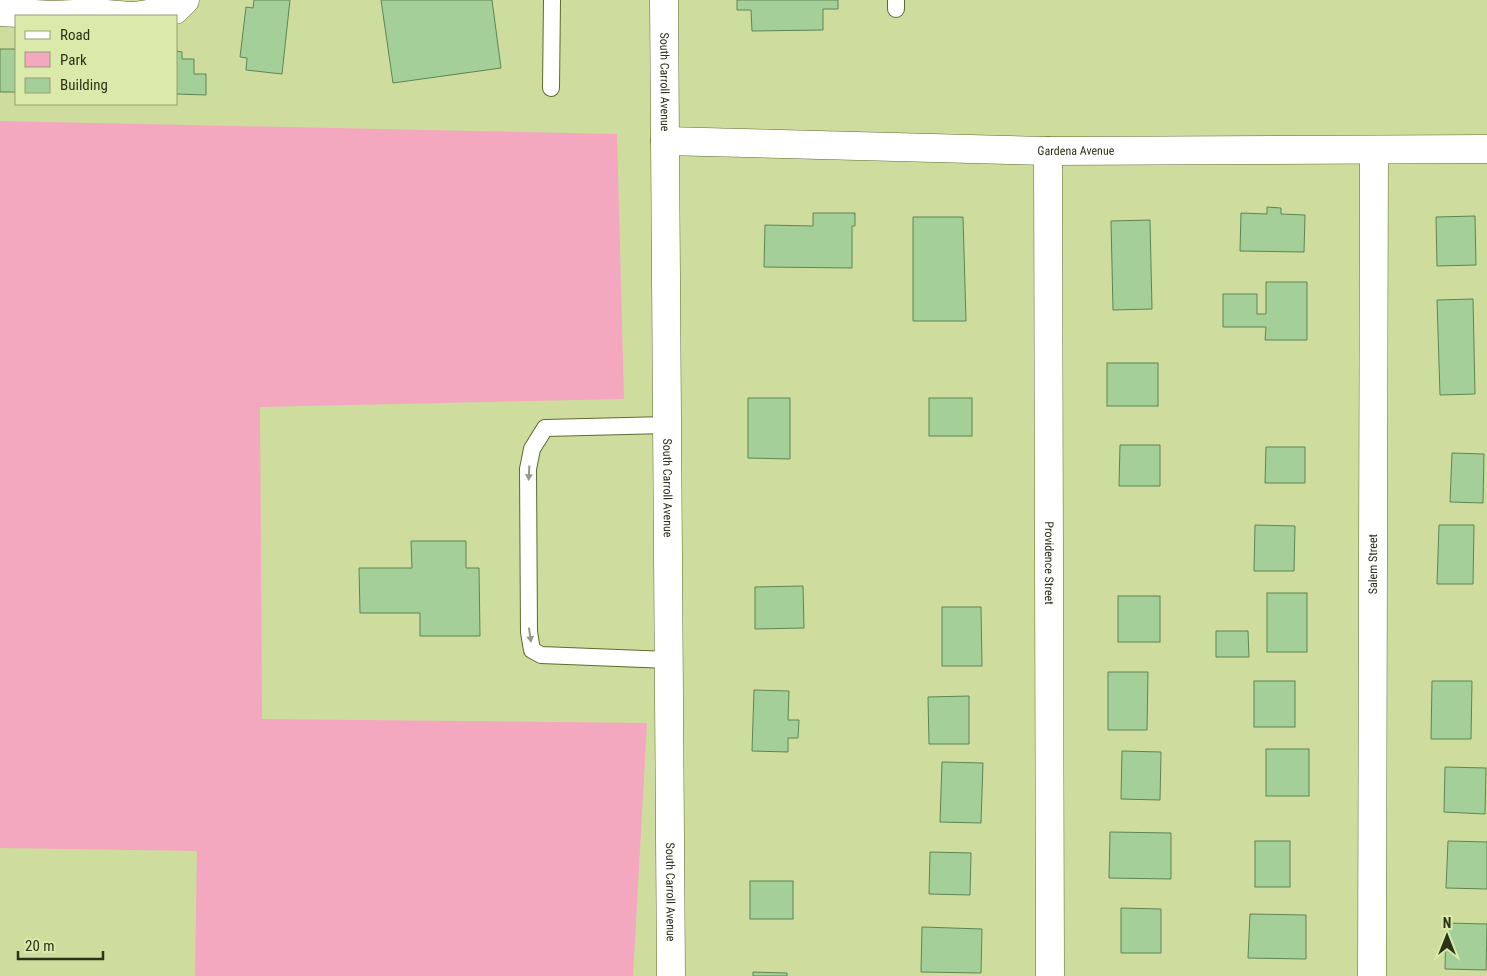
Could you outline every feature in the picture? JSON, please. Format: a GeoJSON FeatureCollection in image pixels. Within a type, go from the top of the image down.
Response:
{"type":"FeatureCollection","features":[{"type":"Feature","properties":{"kind":"street"},"geometry":{"type":"LineString","coordinates":[[139,15],[175,10],[185,0]]}},
{"type":"Feature","properties":{"kind":"street","name":"South Carroll Avenue"},"geometry":{"type":"LineString","coordinates":[[664,0],[671,976]]}},
{"type":"Feature","properties":{"kind":"street"},"geometry":{"type":"LineString","coordinates":[[0,12],[120,15]]}},
{"type":"Feature","properties":{"kind":"street","name":"Gardena Avenue"},"geometry":{"type":"LineString","coordinates":[[665,141],[1048,151],[1487,149]]}},
{"type":"Feature","properties":{"kind":"street","name":"Providence Street"},"geometry":{"type":"LineString","coordinates":[[1048,151],[1050,976]]}},
{"type":"Feature","properties":{"kind":"street","name":"Salem Street"},"geometry":{"type":"LineString","coordinates":[[1372,976],[1374,151]]}},
{"type":"Feature","properties":{"kind":"lane"},"geometry":{"type":"LineString","coordinates":[[551,88],[552,0]]}},
{"type":"Feature","properties":{"kind":"lane"},"geometry":{"type":"LineString","coordinates":[[667,425],[546,428],[532,449],[528,469],[529,632],[532,650],[541,655],[669,660]]}},
{"type":"Feature","properties":{"kind":"green space"},"geometry":{"type":"Polygon","coordinates":[[[0,121],[617,134],[624,399],[260,407],[262,719],[647,723],[633,976],[195,976],[197,851],[0,848],[0,121]]]}},
{"type":"Feature","properties":{"kind":"building"},"geometry":{"type":"Polygon","coordinates":[[[254,0],[290,0],[282,74],[246,70],[247,58],[240,57],[246,7],[253,8],[254,0]]]}},
{"type":"Feature","properties":{"kind":"building"},"geometry":{"type":"Polygon","coordinates":[[[381,0],[492,0],[501,68],[393,83],[381,0]]]}},
{"type":"Feature","properties":{"kind":"building"},"geometry":{"type":"Polygon","coordinates":[[[737,0],[838,0],[838,9],[823,9],[823,30],[752,31],[751,10],[737,10],[737,0]]]}},
{"type":"Feature","properties":{"kind":"building"},"geometry":{"type":"Polygon","coordinates":[[[0,49],[15,49],[15,92],[0,92],[0,49]]]}},
{"type":"Feature","properties":{"kind":"building"},"geometry":{"type":"Polygon","coordinates":[[[178,51],[182,52],[182,59],[194,59],[194,74],[206,74],[206,95],[178,94],[178,51]]]}},
{"type":"Feature","properties":{"kind":"building"},"geometry":{"type":"Polygon","coordinates":[[[1267,207],[1281,208],[1281,214],[1305,215],[1304,252],[1240,251],[1241,213],[1267,214],[1267,207]]]}},
{"type":"Feature","properties":{"kind":"building"},"geometry":{"type":"Polygon","coordinates":[[[813,213],[855,213],[855,226],[852,226],[852,268],[764,267],[765,225],[813,226],[813,213]]]}},
{"type":"Feature","properties":{"kind":"building"},"geometry":{"type":"Polygon","coordinates":[[[1475,216],[1476,265],[1437,266],[1436,217],[1475,216]]]}},
{"type":"Feature","properties":{"kind":"building"},"geometry":{"type":"Polygon","coordinates":[[[913,217],[963,217],[966,321],[913,321],[913,217]]]}},
{"type":"Feature","properties":{"kind":"building"},"geometry":{"type":"Polygon","coordinates":[[[1150,220],[1152,309],[1113,310],[1111,221],[1150,220]]]}},
{"type":"Feature","properties":{"kind":"building"},"geometry":{"type":"Polygon","coordinates":[[[1266,282],[1307,282],[1307,340],[1265,340],[1266,327],[1223,327],[1223,294],[1257,294],[1257,314],[1266,314],[1266,282]]]}},
{"type":"Feature","properties":{"kind":"building"},"geometry":{"type":"Polygon","coordinates":[[[1473,299],[1475,394],[1440,395],[1437,300],[1473,299]]]}},
{"type":"Feature","properties":{"kind":"building"},"geometry":{"type":"Polygon","coordinates":[[[1107,363],[1158,363],[1158,406],[1107,406],[1107,363]]]}},
{"type":"Feature","properties":{"kind":"building"},"geometry":{"type":"Polygon","coordinates":[[[748,398],[790,398],[790,459],[748,458],[748,398]]]}},
{"type":"Feature","properties":{"kind":"building"},"geometry":{"type":"Polygon","coordinates":[[[929,398],[972,398],[972,436],[929,436],[929,398]]]}},
{"type":"Feature","properties":{"kind":"building"},"geometry":{"type":"Polygon","coordinates":[[[1120,445],[1160,445],[1160,486],[1119,486],[1120,445]]]}},
{"type":"Feature","properties":{"kind":"building"},"geometry":{"type":"Polygon","coordinates":[[[1266,447],[1305,447],[1305,483],[1265,483],[1266,447]]]}},
{"type":"Feature","properties":{"kind":"building"},"geometry":{"type":"Polygon","coordinates":[[[1452,453],[1484,454],[1483,503],[1450,502],[1452,453]]]}},
{"type":"Feature","properties":{"kind":"building"},"geometry":{"type":"Polygon","coordinates":[[[1255,525],[1295,526],[1294,571],[1254,571],[1255,525]]]}},
{"type":"Feature","properties":{"kind":"building"},"geometry":{"type":"Polygon","coordinates":[[[1439,525],[1474,525],[1473,584],[1437,584],[1439,525]]]}},
{"type":"Feature","properties":{"kind":"building"},"geometry":{"type":"Polygon","coordinates":[[[411,541],[466,541],[466,568],[479,568],[480,636],[420,636],[420,613],[360,613],[359,568],[412,568],[411,541]]]}},
{"type":"Feature","properties":{"kind":"building"},"geometry":{"type":"Polygon","coordinates":[[[803,586],[804,628],[755,629],[755,587],[803,586]]]}},
{"type":"Feature","properties":{"kind":"building"},"geometry":{"type":"Polygon","coordinates":[[[1267,593],[1307,593],[1307,652],[1267,652],[1267,593]]]}},
{"type":"Feature","properties":{"kind":"building"},"geometry":{"type":"Polygon","coordinates":[[[1118,596],[1160,596],[1160,642],[1118,642],[1118,596]]]}},
{"type":"Feature","properties":{"kind":"building"},"geometry":{"type":"Polygon","coordinates":[[[942,607],[981,607],[982,666],[942,666],[942,607]]]}},
{"type":"Feature","properties":{"kind":"building"},"geometry":{"type":"Polygon","coordinates":[[[1216,631],[1248,631],[1249,657],[1216,657],[1216,631]]]}},
{"type":"Feature","properties":{"kind":"building"},"geometry":{"type":"Polygon","coordinates":[[[1108,672],[1148,672],[1147,730],[1108,730],[1108,672]]]}},
{"type":"Feature","properties":{"kind":"building"},"geometry":{"type":"Polygon","coordinates":[[[1254,681],[1295,681],[1295,727],[1254,727],[1254,681]]]}},
{"type":"Feature","properties":{"kind":"building"},"geometry":{"type":"Polygon","coordinates":[[[1432,681],[1472,681],[1471,739],[1431,739],[1432,681]]]}},
{"type":"Feature","properties":{"kind":"building"},"geometry":{"type":"Polygon","coordinates":[[[754,690],[789,691],[788,720],[799,720],[798,738],[788,738],[788,752],[752,751],[754,690]]]}},
{"type":"Feature","properties":{"kind":"building"},"geometry":{"type":"Polygon","coordinates":[[[969,696],[969,744],[929,744],[928,697],[969,696]]]}},
{"type":"Feature","properties":{"kind":"building"},"geometry":{"type":"Polygon","coordinates":[[[1266,749],[1309,749],[1309,796],[1266,796],[1266,749]]]}},
{"type":"Feature","properties":{"kind":"building"},"geometry":{"type":"Polygon","coordinates":[[[1122,751],[1161,752],[1160,800],[1121,799],[1122,751]]]}},
{"type":"Feature","properties":{"kind":"building"},"geometry":{"type":"Polygon","coordinates":[[[942,762],[983,763],[981,823],[940,822],[942,762]]]}},
{"type":"Feature","properties":{"kind":"building"},"geometry":{"type":"Polygon","coordinates":[[[1445,767],[1486,768],[1485,814],[1444,812],[1445,767]]]}},
{"type":"Feature","properties":{"kind":"building"},"geometry":{"type":"Polygon","coordinates":[[[1110,832],[1171,833],[1171,879],[1109,878],[1110,832]]]}},
{"type":"Feature","properties":{"kind":"building"},"geometry":{"type":"Polygon","coordinates":[[[1255,841],[1290,841],[1290,887],[1255,887],[1255,841]]]}},
{"type":"Feature","properties":{"kind":"building"},"geometry":{"type":"Polygon","coordinates":[[[1448,841],[1487,842],[1487,889],[1446,888],[1448,841]]]}},
{"type":"Feature","properties":{"kind":"building"},"geometry":{"type":"Polygon","coordinates":[[[930,852],[971,853],[970,895],[929,894],[930,852]]]}},
{"type":"Feature","properties":{"kind":"building"},"geometry":{"type":"Polygon","coordinates":[[[750,881],[793,881],[793,919],[750,919],[750,881]]]}},
{"type":"Feature","properties":{"kind":"building"},"geometry":{"type":"Polygon","coordinates":[[[1121,908],[1161,909],[1161,953],[1121,953],[1121,908]]]}},
{"type":"Feature","properties":{"kind":"building"},"geometry":{"type":"Polygon","coordinates":[[[1250,914],[1306,915],[1306,959],[1248,958],[1250,914]]]}},
{"type":"Feature","properties":{"kind":"building"},"geometry":{"type":"Polygon","coordinates":[[[1446,923],[1487,924],[1486,970],[1445,969],[1446,923]]]}},
{"type":"Feature","properties":{"kind":"building"},"geometry":{"type":"Polygon","coordinates":[[[922,927],[982,929],[981,973],[921,972],[922,927]]]}},
{"type":"Feature","properties":{"kind":"building"},"geometry":{"type":"Polygon","coordinates":[[[753,972],[787,973],[787,976],[753,976],[753,972]]]}}]}
